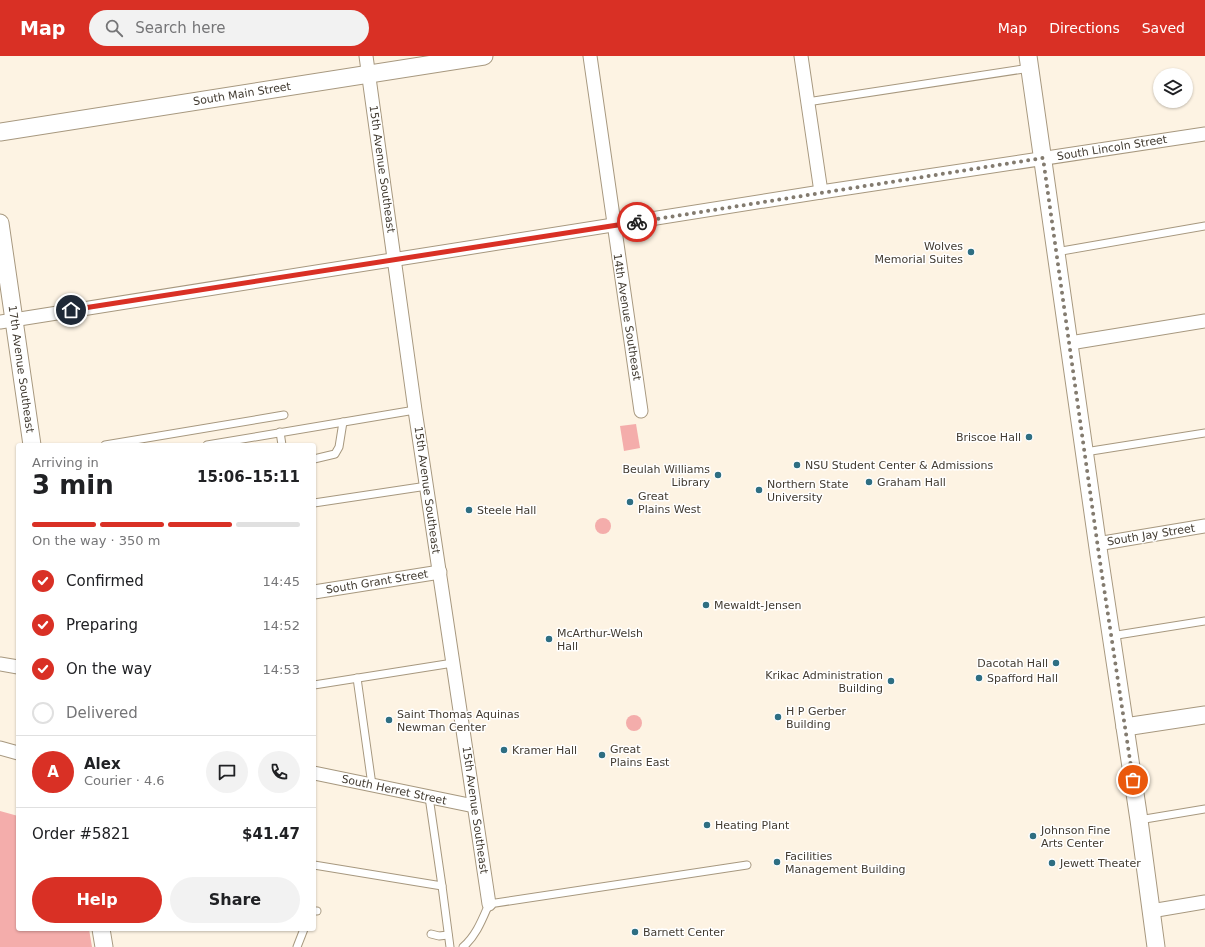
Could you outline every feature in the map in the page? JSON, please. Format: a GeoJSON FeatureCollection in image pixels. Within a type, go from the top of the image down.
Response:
{"type":"FeatureCollection","features":[{"type":"Feature","properties":{"kind":"street","name":"15th Avenue Southeast"},"geometry":{"type":"LineString","coordinates":[[366,56],[415,410],[489,904]]}},
{"type":"Feature","properties":{"kind":"street","name":"South Main Street"},"geometry":{"type":"LineString","coordinates":[[0,132],[484,56]]}},
{"type":"Feature","properties":{"kind":"street","name":"14th Avenue Southeast"},"geometry":{"type":"LineString","coordinates":[[590,56],[642,411]]}},
{"type":"Feature","properties":{"kind":"street"},"geometry":{"type":"LineString","coordinates":[[801,56],[821,192]]}},
{"type":"Feature","properties":{"kind":"street"},"geometry":{"type":"LineString","coordinates":[[1029,62],[1111,636],[1139,820],[1156,947]]}},
{"type":"Feature","properties":{"kind":"street","name":"South Lincoln Street"},"geometry":{"type":"LineString","coordinates":[[7,321],[821,192],[1205,134]]}},
{"type":"Feature","properties":{"kind":"street","name":"17th Avenue Southeast"},"geometry":{"type":"LineString","coordinates":[[0,223],[7,321],[32,443]]}},
{"type":"Feature","properties":{"kind":"street"},"geometry":{"type":"LineString","coordinates":[[1070,343],[1205,321]]}},
{"type":"Feature","properties":{"kind":"street","name":"South Jay Street"},"geometry":{"type":"LineString","coordinates":[[1098,544],[1205,526]]}},
{"type":"Feature","properties":{"kind":"street","name":"South Grant Street"},"geometry":{"type":"LineString","coordinates":[[316,592],[440,572]]}},
{"type":"Feature","properties":{"kind":"street"},"geometry":{"type":"LineString","coordinates":[[0,664],[16,667]]}},
{"type":"Feature","properties":{"kind":"street"},"geometry":{"type":"LineString","coordinates":[[1125,728],[1205,715]]}},
{"type":"Feature","properties":{"kind":"street"},"geometry":{"type":"LineString","coordinates":[[0,748],[16,752]]}},
{"type":"Feature","properties":{"kind":"street","name":"South Herret Street"},"geometry":{"type":"LineString","coordinates":[[316,773],[474,806]]}},
{"type":"Feature","properties":{"kind":"street"},"geometry":{"type":"LineString","coordinates":[[1151,911],[1205,902]]}},
{"type":"Feature","properties":{"kind":"street"},"geometry":{"type":"LineString","coordinates":[[101,931],[104,947]]}},
{"type":"Feature","properties":{"kind":"lane"},"geometry":{"type":"LineString","coordinates":[[807,102],[1029,62]]}},
{"type":"Feature","properties":{"kind":"lane"},"geometry":{"type":"LineString","coordinates":[[1056,252],[1205,226]]}},
{"type":"Feature","properties":{"kind":"lane"},"geometry":{"type":"LineString","coordinates":[[217,443],[415,410]]}},
{"type":"Feature","properties":{"kind":"lane"},"geometry":{"type":"LineString","coordinates":[[117,443],[284,415]]}},
{"type":"Feature","properties":{"kind":"lane"},"geometry":{"type":"LineString","coordinates":[[316,459],[335,454],[339,447],[343,422]]}},
{"type":"Feature","properties":{"kind":"lane"},"geometry":{"type":"LineString","coordinates":[[280,432],[282,443]]}},
{"type":"Feature","properties":{"kind":"lane"},"geometry":{"type":"LineString","coordinates":[[1085,452],[1205,433]]}},
{"type":"Feature","properties":{"kind":"lane"},"geometry":{"type":"LineString","coordinates":[[316,503],[427,486]]}},
{"type":"Feature","properties":{"kind":"lane"},"geometry":{"type":"LineString","coordinates":[[1111,636],[1205,621]]}},
{"type":"Feature","properties":{"kind":"lane"},"geometry":{"type":"LineString","coordinates":[[316,685],[453,663]]}},
{"type":"Feature","properties":{"kind":"lane"},"geometry":{"type":"LineString","coordinates":[[356,678],[372,785]]}},
{"type":"Feature","properties":{"kind":"lane"},"geometry":{"type":"LineString","coordinates":[[429,797],[450,947]]}},
{"type":"Feature","properties":{"kind":"lane"},"geometry":{"type":"LineString","coordinates":[[1139,820],[1205,809]]}},
{"type":"Feature","properties":{"kind":"lane"},"geometry":{"type":"LineString","coordinates":[[316,865],[442,886]]}},
{"type":"Feature","properties":{"kind":"lane"},"geometry":{"type":"LineString","coordinates":[[463,947],[475,934],[489,904],[747,865]]}},
{"type":"Feature","properties":{"kind":"lane"},"geometry":{"type":"LineString","coordinates":[[297,947],[303,931]]}},
{"type":"Feature","properties":{"kind":"lane"},"geometry":{"type":"LineString","coordinates":[[431,934],[439,936],[448,935]]}},
{"type":"Feature","properties":{"kind":"shaded area"},"geometry":{"type":"Polygon","coordinates":[[[636,424],[640,448],[624,451],[620,426],[636,424]]]}},
{"type":"Feature","properties":{"kind":"shaded area"},"geometry":{"type":"Polygon","coordinates":[[[603,518],[610,523],[611,526],[606,533],[603,534],[596,529],[595,526],[600,519],[603,518]]]}},
{"type":"Feature","properties":{"kind":"shaded area"},"geometry":{"type":"Polygon","coordinates":[[[631,715],[637,715],[642,720],[640,729],[637,731],[631,731],[626,726],[626,720],[631,715]]]}},
{"type":"Feature","properties":{"kind":"shaded area"},"geometry":{"type":"Polygon","coordinates":[[[0,811],[16,815],[16,931],[89,931],[92,947],[0,947],[0,811]]]}},
{"type":"Feature","properties":{"kind":"way so far"},"geometry":{"type":"LineString","coordinates":[[637,222],[1043,158],[1099,555],[1133,780]]}},
{"type":"Feature","properties":{"kind":"place","name":"Wolves Memorial Suites"},"geometry":{"type":"Point","coordinates":[971,252]}},
{"type":"Feature","properties":{"kind":"place","name":"Briscoe Hall"},"geometry":{"type":"Point","coordinates":[1029,437]}},
{"type":"Feature","properties":{"kind":"place","name":"NSU Student Center & Admissions"},"geometry":{"type":"Point","coordinates":[797,465]}},
{"type":"Feature","properties":{"kind":"place","name":"Beulah Williams Library"},"geometry":{"type":"Point","coordinates":[718,475]}},
{"type":"Feature","properties":{"kind":"place","name":"Graham Hall"},"geometry":{"type":"Point","coordinates":[869,482]}},
{"type":"Feature","properties":{"kind":"place","name":"Northern State University"},"geometry":{"type":"Point","coordinates":[759,490]}},
{"type":"Feature","properties":{"kind":"place","name":"Great Plains West"},"geometry":{"type":"Point","coordinates":[630,502]}},
{"type":"Feature","properties":{"kind":"place","name":"Steele Hall"},"geometry":{"type":"Point","coordinates":[469,510]}},
{"type":"Feature","properties":{"kind":"place","name":"Mewaldt-Jensen"},"geometry":{"type":"Point","coordinates":[706,605]}},
{"type":"Feature","properties":{"kind":"place","name":"McArthur-Welsh Hall"},"geometry":{"type":"Point","coordinates":[549,639]}},
{"type":"Feature","properties":{"kind":"place","name":"Dacotah Hall"},"geometry":{"type":"Point","coordinates":[1056,663]}},
{"type":"Feature","properties":{"kind":"place","name":"Spafford Hall"},"geometry":{"type":"Point","coordinates":[979,678]}},
{"type":"Feature","properties":{"kind":"place","name":"Krikac Administration Building"},"geometry":{"type":"Point","coordinates":[891,681]}},
{"type":"Feature","properties":{"kind":"place","name":"H P Gerber Building"},"geometry":{"type":"Point","coordinates":[778,717]}},
{"type":"Feature","properties":{"kind":"place","name":"Saint Thomas Aquinas Newman Center"},"geometry":{"type":"Point","coordinates":[389,720]}},
{"type":"Feature","properties":{"kind":"place","name":"Kramer Hall"},"geometry":{"type":"Point","coordinates":[504,750]}},
{"type":"Feature","properties":{"kind":"place","name":"Great Plains East"},"geometry":{"type":"Point","coordinates":[602,755]}},
{"type":"Feature","properties":{"kind":"place","name":"Heating Plant"},"geometry":{"type":"Point","coordinates":[707,825]}},
{"type":"Feature","properties":{"kind":"place","name":"Johnson Fine Arts Center"},"geometry":{"type":"Point","coordinates":[1033,836]}},
{"type":"Feature","properties":{"kind":"place","name":"Facilities Management Building"},"geometry":{"type":"Point","coordinates":[777,862]}},
{"type":"Feature","properties":{"kind":"place","name":"Jewett Theater"},"geometry":{"type":"Point","coordinates":[1052,863]}},
{"type":"Feature","properties":{"kind":"place","name":"Barnett Center"},"geometry":{"type":"Point","coordinates":[635,932]}},
{"type":"Feature","properties":{"kind":"route"},"geometry":{"type":"LineString","coordinates":[[71,310],[637,222]]}}]}
